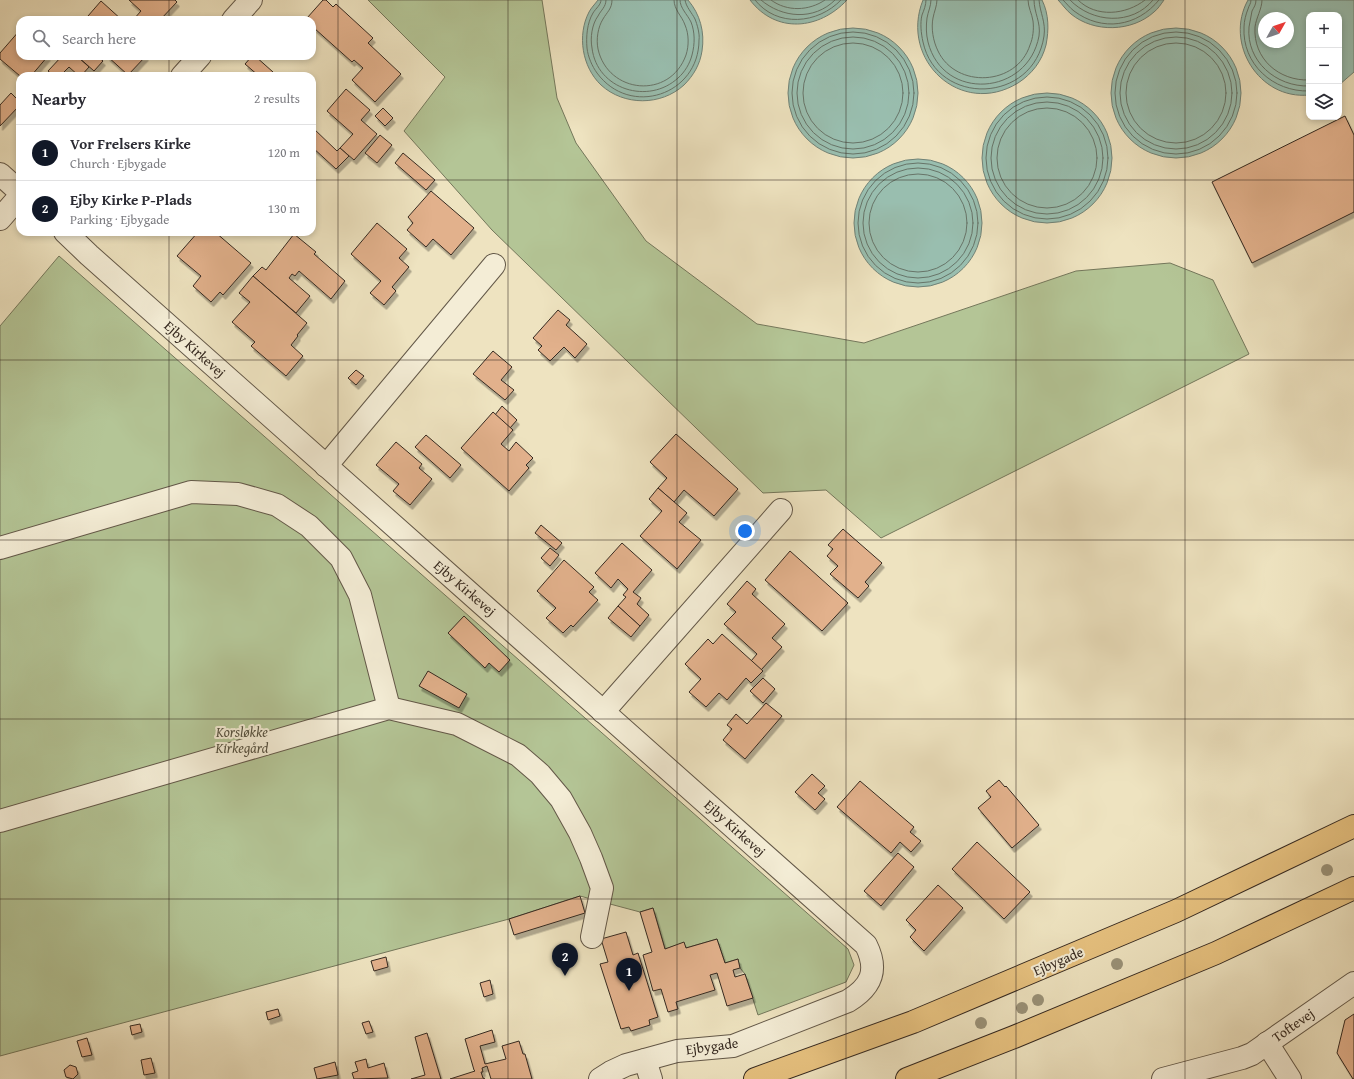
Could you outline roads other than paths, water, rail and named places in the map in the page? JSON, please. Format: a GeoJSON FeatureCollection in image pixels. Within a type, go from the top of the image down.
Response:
{"type":"FeatureCollection","features":[{"type":"Feature","properties":{"kind":"main road","name":"Ejbygade"},"geometry":{"type":"LineString","coordinates":[[755,1079],[927,1016],[1188,905],[1354,826]]}},
{"type":"Feature","properties":{"kind":"main road"},"geometry":{"type":"LineString","coordinates":[[907,1079],[1014,1037],[1216,953],[1354,888]]}},
{"type":"Feature","properties":{"kind":"street"},"geometry":{"type":"LineString","coordinates":[[237,16],[251,0]]}},
{"type":"Feature","properties":{"kind":"street"},"geometry":{"type":"LineString","coordinates":[[186,72],[196,60]]}},
{"type":"Feature","properties":{"kind":"street"},"geometry":{"type":"LineString","coordinates":[[0,174],[16,188]]}},
{"type":"Feature","properties":{"kind":"street"},"geometry":{"type":"LineString","coordinates":[[0,219],[16,201]]}},
{"type":"Feature","properties":{"kind":"street","name":"Ejby Kirkevej"},"geometry":{"type":"LineString","coordinates":[[69,236],[866,945]]}},
{"type":"Feature","properties":{"kind":"street"},"geometry":{"type":"LineString","coordinates":[[326,466],[494,265]]}},
{"type":"Feature","properties":{"kind":"street"},"geometry":{"type":"LineString","coordinates":[[0,548],[191,492],[238,494],[277,505],[309,526],[341,558],[360,595],[390,708]]}},
{"type":"Feature","properties":{"kind":"street"},"geometry":{"type":"LineString","coordinates":[[603,712],[781,510]]}},
{"type":"Feature","properties":{"kind":"street"},"geometry":{"type":"LineString","coordinates":[[0,821],[390,708],[457,724],[518,755],[540,774],[561,799],[580,832],[602,888],[592,938]]}},
{"type":"Feature","properties":{"kind":"street","name":"Ejbygade"},"geometry":{"type":"LineString","coordinates":[[600,1079],[626,1065],[648,1069],[677,1051],[733,1046],[848,1001],[860,993],[868,984],[873,970],[871,954],[866,945]]}},
{"type":"Feature","properties":{"kind":"street","name":"Toftevej"},"geometry":{"type":"LineString","coordinates":[[1290,1079],[1267,1043],[1354,983]]}},
{"type":"Feature","properties":{"kind":"street"},"geometry":{"type":"LineString","coordinates":[[1163,1079],[1242,1058],[1252,1054],[1267,1043]]}},
{"type":"Feature","properties":{"kind":"water"},"geometry":{"type":"Polygon","coordinates":[[[598,0],[688,0],[696,11],[701,24],[703,44],[698,65],[694,73],[684,85],[665,97],[642,101],[620,97],[601,85],[589,69],[583,50],[583,31],[585,21],[590,10],[598,0]]]}},
{"type":"Feature","properties":{"kind":"water"},"geometry":{"type":"Polygon","coordinates":[[[750,0],[847,0],[836,10],[824,17],[811,22],[798,24],[785,23],[772,19],[760,11],[750,0]]]}},
{"type":"Feature","properties":{"kind":"water"},"geometry":{"type":"Polygon","coordinates":[[[923,0],[1042,0],[1047,16],[1048,34],[1042,56],[1036,67],[1018,83],[997,92],[976,93],[957,88],[940,77],[927,62],[920,43],[918,22],[923,0]]]}},
{"type":"Feature","properties":{"kind":"water"},"geometry":{"type":"Polygon","coordinates":[[[1058,0],[1164,0],[1155,11],[1145,19],[1113,28],[1091,25],[1080,20],[1069,12],[1058,0]]]}},
{"type":"Feature","properties":{"kind":"water"},"geometry":{"type":"Polygon","coordinates":[[[1248,0],[1354,0],[1354,72],[1342,82],[1342,12],[1306,12],[1306,95],[1291,94],[1275,88],[1261,78],[1251,66],[1244,50],[1240,34],[1242,17],[1248,0]]]}},
{"type":"Feature","properties":{"kind":"water"},"geometry":{"type":"Polygon","coordinates":[[[859,28],[878,33],[899,47],[913,68],[917,80],[917,106],[913,118],[899,139],[878,153],[866,157],[847,158],[828,153],[807,139],[793,118],[789,106],[788,87],[793,68],[807,47],[828,33],[840,29],[859,28]]]}},
{"type":"Feature","properties":{"kind":"water"},"geometry":{"type":"Polygon","coordinates":[[[1176,28],[1189,29],[1201,33],[1222,47],[1236,68],[1240,80],[1240,106],[1236,118],[1222,139],[1201,153],[1189,157],[1176,158],[1163,157],[1151,153],[1130,139],[1116,118],[1112,106],[1111,93],[1112,80],[1116,68],[1130,47],[1151,33],[1163,29],[1176,28]]]}},
{"type":"Feature","properties":{"kind":"water"},"geometry":{"type":"Polygon","coordinates":[[[1047,93],[1060,94],[1072,98],[1093,112],[1107,133],[1111,145],[1111,171],[1107,183],[1093,204],[1072,218],[1060,222],[1047,223],[1034,222],[1022,218],[1001,204],[987,183],[983,171],[982,158],[983,145],[987,133],[1001,112],[1022,98],[1034,94],[1047,93]]]}},
{"type":"Feature","properties":{"kind":"water"},"geometry":{"type":"Polygon","coordinates":[[[924,159],[948,166],[959,173],[968,182],[977,198],[981,210],[981,236],[975,253],[968,264],[959,273],[948,280],[931,286],[912,287],[888,280],[877,273],[868,264],[861,253],[855,236],[854,217],[861,193],[868,182],[877,173],[888,166],[905,160],[924,159]]]}},
{"type":"Feature","properties":{"kind":"place","name":"Ejby Kirke P-Plads"},"geometry":{"type":"Point","coordinates":[565,976]}},
{"type":"Feature","properties":{"kind":"place","name":"Vor Frelsers Kirke"},"geometry":{"type":"Point","coordinates":[629,991]}},
{"type":"Feature","properties":{"kind":"park label","name":"Korsløkke Kirkegård"},"geometry":{"type":"Point","coordinates":[242,740]}}]}
